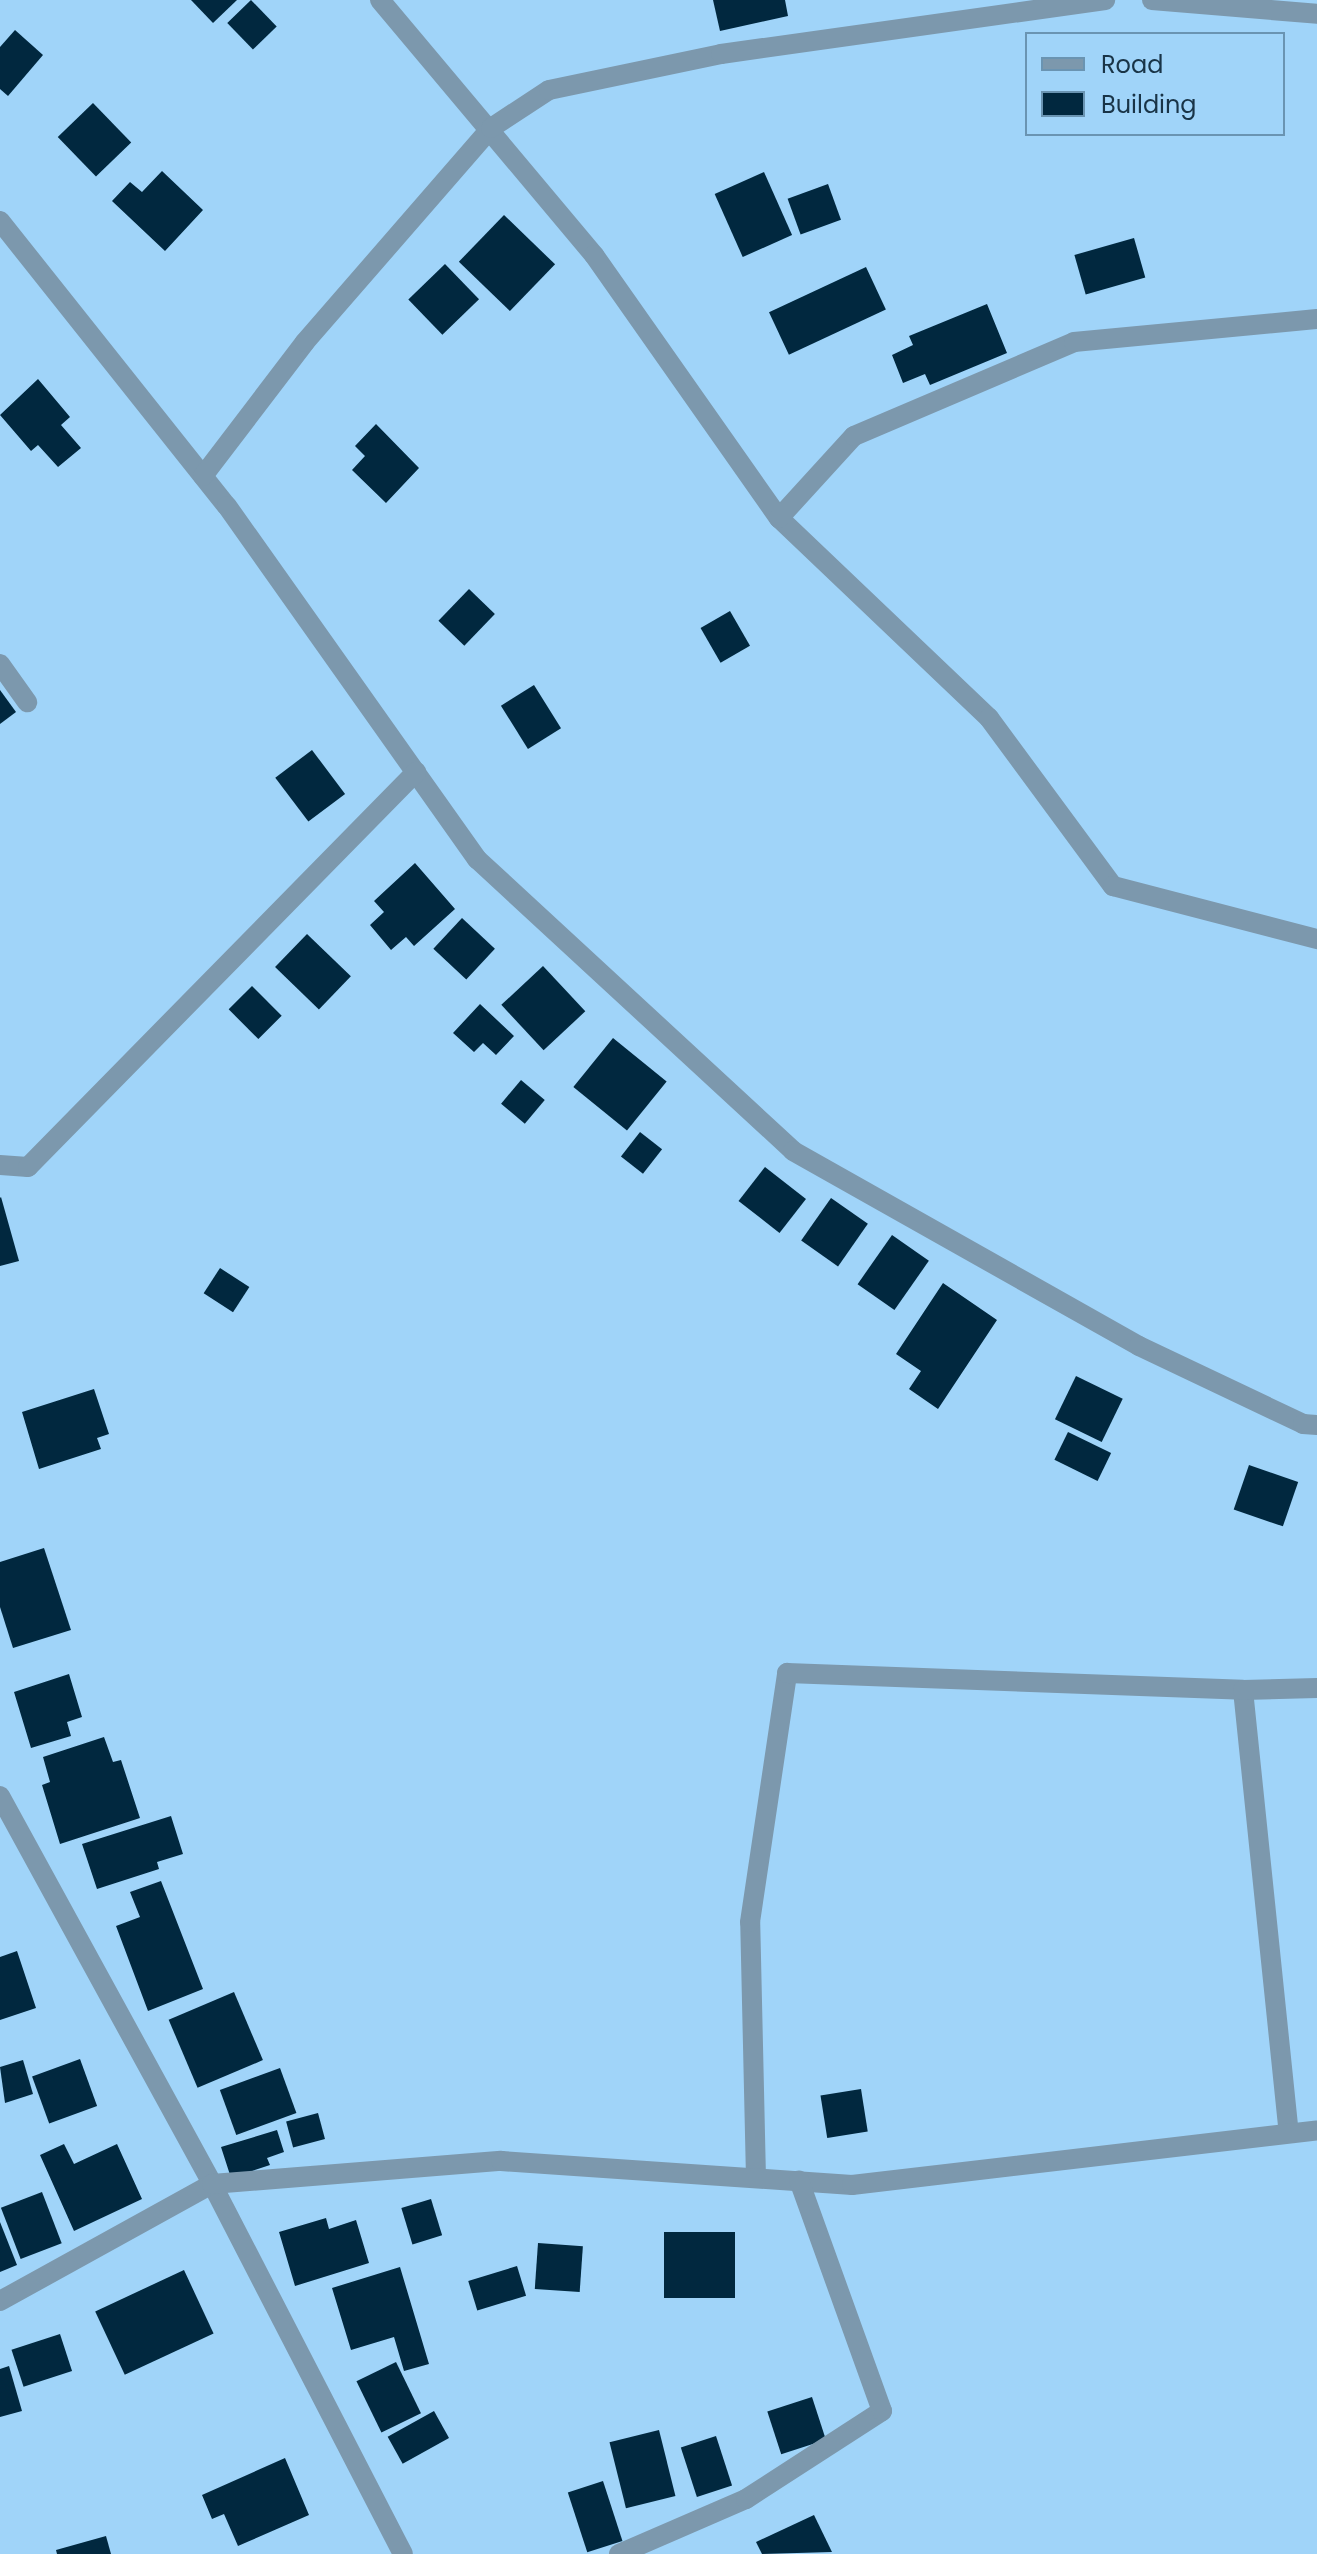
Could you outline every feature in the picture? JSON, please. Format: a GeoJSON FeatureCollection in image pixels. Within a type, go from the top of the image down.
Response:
{"type":"FeatureCollection","features":[{"type":"Feature","properties":{"kind":"street"},"geometry":{"type":"LineString","coordinates":[[380,0],[491,128],[594,255],[779,518],[989,718],[1113,886],[1317,939]]}},
{"type":"Feature","properties":{"kind":"street"},"geometry":{"type":"LineString","coordinates":[[203,476],[305,342],[491,128],[549,90],[721,54],[1105,0]]}},
{"type":"Feature","properties":{"kind":"street"},"geometry":{"type":"LineString","coordinates":[[1152,0],[1317,14]]}},
{"type":"Feature","properties":{"kind":"street"},"geometry":{"type":"LineString","coordinates":[[0,221],[203,476],[477,859],[793,1151],[1139,1346],[1303,1424],[1317,1425]]}},
{"type":"Feature","properties":{"kind":"street"},"geometry":{"type":"LineString","coordinates":[[779,518],[854,436],[1074,342],[1317,319]]}},
{"type":"Feature","properties":{"kind":"street"},"geometry":{"type":"LineString","coordinates":[[0,664],[27,702]]}},
{"type":"Feature","properties":{"kind":"street"},"geometry":{"type":"LineString","coordinates":[[0,1165],[28,1167],[416,772]]}},
{"type":"Feature","properties":{"kind":"street"},"geometry":{"type":"LineString","coordinates":[[756,2178],[750,1922],[787,1673],[1243,1690],[1317,1688]]}},
{"type":"Feature","properties":{"kind":"street"},"geometry":{"type":"LineString","coordinates":[[1243,1690],[1289,2133]]}},
{"type":"Feature","properties":{"kind":"street"},"geometry":{"type":"LineString","coordinates":[[0,1796],[212,2184],[403,2554]]}},
{"type":"Feature","properties":{"kind":"street"},"geometry":{"type":"LineString","coordinates":[[0,2301],[212,2184],[501,2161],[852,2185],[1317,2130]]}},
{"type":"Feature","properties":{"kind":"street"},"geometry":{"type":"LineString","coordinates":[[619,2554],[746,2499],[882,2411],[799,2181]]}},
{"type":"Feature","properties":{"kind":"building"},"geometry":{"type":"Polygon","coordinates":[[[191,0],[237,0],[213,23],[191,0]]]}},
{"type":"Feature","properties":{"kind":"building"},"geometry":{"type":"Polygon","coordinates":[[[251,0],[277,27],[253,50],[227,23],[251,0]]]}},
{"type":"Feature","properties":{"kind":"building"},"geometry":{"type":"Polygon","coordinates":[[[713,0],[785,0],[788,16],[720,31],[713,0]]]}},
{"type":"Feature","properties":{"kind":"building"},"geometry":{"type":"Polygon","coordinates":[[[15,30],[43,55],[8,96],[0,89],[0,47],[15,30]]]}},
{"type":"Feature","properties":{"kind":"building"},"geometry":{"type":"Polygon","coordinates":[[[93,103],[131,143],[96,177],[58,137],[93,103]]]}},
{"type":"Feature","properties":{"kind":"building"},"geometry":{"type":"Polygon","coordinates":[[[162,171],[203,210],[165,251],[112,201],[130,182],[142,192],[162,171]]]}},
{"type":"Feature","properties":{"kind":"building"},"geometry":{"type":"Polygon","coordinates":[[[764,172],[792,235],[743,257],[715,194],[764,172]]]}},
{"type":"Feature","properties":{"kind":"building"},"geometry":{"type":"Polygon","coordinates":[[[828,184],[841,220],[801,234],[788,199],[828,184]]]}},
{"type":"Feature","properties":{"kind":"building"},"geometry":{"type":"Polygon","coordinates":[[[504,215],[555,264],[510,311],[459,262],[504,215]]]}},
{"type":"Feature","properties":{"kind":"building"},"geometry":{"type":"Polygon","coordinates":[[[1134,238],[1145,277],[1086,295],[1074,255],[1134,238]]]}},
{"type":"Feature","properties":{"kind":"building"},"geometry":{"type":"Polygon","coordinates":[[[445,264],[479,299],[442,335],[408,299],[445,264]]]}},
{"type":"Feature","properties":{"kind":"building"},"geometry":{"type":"Polygon","coordinates":[[[866,267],[886,310],[789,355],[769,312],[866,267]]]}},
{"type":"Feature","properties":{"kind":"building"},"geometry":{"type":"Polygon","coordinates":[[[987,304],[1007,353],[930,385],[925,374],[903,383],[892,355],[913,345],[909,336],[987,304]]]}},
{"type":"Feature","properties":{"kind":"building"},"geometry":{"type":"Polygon","coordinates":[[[38,379],[70,417],[61,425],[81,448],[58,467],[38,445],[31,451],[0,415],[38,379]]]}},
{"type":"Feature","properties":{"kind":"building"},"geometry":{"type":"Polygon","coordinates":[[[376,424],[419,468],[386,503],[352,470],[365,456],[355,446],[376,424]]]}},
{"type":"Feature","properties":{"kind":"building"},"geometry":{"type":"Polygon","coordinates":[[[469,589],[495,614],[464,646],[438,621],[469,589]]]}},
{"type":"Feature","properties":{"kind":"building"},"geometry":{"type":"Polygon","coordinates":[[[730,611],[750,646],[721,663],[701,628],[730,611]]]}},
{"type":"Feature","properties":{"kind":"building"},"geometry":{"type":"Polygon","coordinates":[[[534,685],[561,728],[528,749],[501,706],[534,685]]]}},
{"type":"Feature","properties":{"kind":"building"},"geometry":{"type":"Polygon","coordinates":[[[0,690],[16,712],[0,724],[0,690]]]}},
{"type":"Feature","properties":{"kind":"building"},"geometry":{"type":"Polygon","coordinates":[[[312,750],[345,794],[308,822],[275,778],[312,750]]]}},
{"type":"Feature","properties":{"kind":"building"},"geometry":{"type":"Polygon","coordinates":[[[415,863],[455,909],[414,946],[406,937],[391,950],[370,925],[384,912],[374,901],[415,863]]]}},
{"type":"Feature","properties":{"kind":"building"},"geometry":{"type":"Polygon","coordinates":[[[462,918],[495,949],[466,979],[433,949],[462,918]]]}},
{"type":"Feature","properties":{"kind":"building"},"geometry":{"type":"Polygon","coordinates":[[[307,934],[351,976],[319,1009],[275,967],[307,934]]]}},
{"type":"Feature","properties":{"kind":"building"},"geometry":{"type":"Polygon","coordinates":[[[543,966],[585,1011],[544,1050],[501,1005],[543,966]]]}},
{"type":"Feature","properties":{"kind":"building"},"geometry":{"type":"Polygon","coordinates":[[[252,986],[282,1016],[258,1039],[229,1009],[252,986]]]}},
{"type":"Feature","properties":{"kind":"building"},"geometry":{"type":"Polygon","coordinates":[[[480,1004],[514,1036],[496,1055],[483,1043],[474,1052],[453,1033],[480,1004]]]}},
{"type":"Feature","properties":{"kind":"building"},"geometry":{"type":"Polygon","coordinates":[[[613,1038],[667,1081],[627,1130],[573,1087],[613,1038]]]}},
{"type":"Feature","properties":{"kind":"building"},"geometry":{"type":"Polygon","coordinates":[[[521,1080],[545,1100],[525,1124],[501,1104],[521,1080]]]}},
{"type":"Feature","properties":{"kind":"building"},"geometry":{"type":"Polygon","coordinates":[[[640,1132],[662,1149],[643,1174],[621,1156],[640,1132]]]}},
{"type":"Feature","properties":{"kind":"building"},"geometry":{"type":"Polygon","coordinates":[[[765,1167],[806,1199],[780,1233],[739,1201],[765,1167]]]}},
{"type":"Feature","properties":{"kind":"building"},"geometry":{"type":"Polygon","coordinates":[[[0,1198],[19,1261],[0,1266],[0,1198]]]}},
{"type":"Feature","properties":{"kind":"building"},"geometry":{"type":"Polygon","coordinates":[[[831,1198],[868,1224],[838,1266],[801,1241],[831,1198]]]}},
{"type":"Feature","properties":{"kind":"building"},"geometry":{"type":"Polygon","coordinates":[[[892,1235],[929,1261],[894,1310],[858,1284],[892,1235]]]}},
{"type":"Feature","properties":{"kind":"building"},"geometry":{"type":"Polygon","coordinates":[[[220,1268],[249,1287],[233,1312],[204,1293],[220,1268]]]}},
{"type":"Feature","properties":{"kind":"building"},"geometry":{"type":"Polygon","coordinates":[[[943,1283],[997,1320],[938,1409],[909,1389],[921,1371],[896,1354],[943,1283]]]}},
{"type":"Feature","properties":{"kind":"building"},"geometry":{"type":"Polygon","coordinates":[[[1076,1376],[1123,1399],[1102,1442],[1055,1419],[1076,1376]]]}},
{"type":"Feature","properties":{"kind":"building"},"geometry":{"type":"Polygon","coordinates":[[[94,1389],[109,1434],[97,1438],[101,1449],[39,1469],[22,1412],[94,1389]]]}},
{"type":"Feature","properties":{"kind":"building"},"geometry":{"type":"Polygon","coordinates":[[[1068,1432],[1111,1453],[1098,1481],[1054,1460],[1068,1432]]]}},
{"type":"Feature","properties":{"kind":"building"},"geometry":{"type":"Polygon","coordinates":[[[1249,1465],[1298,1482],[1283,1526],[1234,1509],[1249,1465]]]}},
{"type":"Feature","properties":{"kind":"building"},"geometry":{"type":"Polygon","coordinates":[[[44,1548],[71,1630],[13,1648],[0,1607],[0,1562],[44,1548]]]}},
{"type":"Feature","properties":{"kind":"building"},"geometry":{"type":"Polygon","coordinates":[[[69,1674],[82,1717],[67,1722],[71,1736],[31,1748],[14,1692],[69,1674]]]}},
{"type":"Feature","properties":{"kind":"building"},"geometry":{"type":"Polygon","coordinates":[[[104,1737],[113,1762],[121,1760],[140,1818],[60,1844],[42,1785],[50,1782],[43,1757],[104,1737]]]}},
{"type":"Feature","properties":{"kind":"building"},"geometry":{"type":"Polygon","coordinates":[[[171,1816],[183,1854],[157,1862],[159,1869],[97,1889],[82,1844],[171,1816]]]}},
{"type":"Feature","properties":{"kind":"building"},"geometry":{"type":"Polygon","coordinates":[[[161,1881],[203,1989],[148,2011],[116,1926],[140,1917],[130,1892],[161,1881]]]}},
{"type":"Feature","properties":{"kind":"building"},"geometry":{"type":"Polygon","coordinates":[[[17,1951],[36,2008],[0,2020],[0,1957],[17,1951]]]}},
{"type":"Feature","properties":{"kind":"building"},"geometry":{"type":"Polygon","coordinates":[[[234,1992],[263,2060],[198,2088],[169,2020],[234,1992]]]}},
{"type":"Feature","properties":{"kind":"building"},"geometry":{"type":"Polygon","coordinates":[[[80,2059],[97,2106],[49,2123],[32,2076],[80,2059]]]}},
{"type":"Feature","properties":{"kind":"building"},"geometry":{"type":"Polygon","coordinates":[[[23,2060],[33,2094],[5,2103],[0,2067],[23,2060]]]}},
{"type":"Feature","properties":{"kind":"building"},"geometry":{"type":"Polygon","coordinates":[[[280,2068],[296,2113],[236,2135],[220,2090],[280,2068]]]}},
{"type":"Feature","properties":{"kind":"building"},"geometry":{"type":"Polygon","coordinates":[[[861,2089],[868,2131],[827,2138],[821,2095],[861,2089]]]}},
{"type":"Feature","properties":{"kind":"building"},"geometry":{"type":"Polygon","coordinates":[[[318,2113],[325,2139],[293,2148],[286,2122],[318,2113]]]}},
{"type":"Feature","properties":{"kind":"building"},"geometry":{"type":"Polygon","coordinates":[[[277,2130],[284,2152],[267,2158],[270,2165],[231,2178],[221,2147],[277,2130]]]}},
{"type":"Feature","properties":{"kind":"building"},"geometry":{"type":"Polygon","coordinates":[[[64,2144],[74,2164],[117,2144],[142,2199],[74,2231],[40,2155],[64,2144]]]}},
{"type":"Feature","properties":{"kind":"building"},"geometry":{"type":"Polygon","coordinates":[[[42,2192],[62,2243],[21,2259],[1,2208],[42,2192]]]}},
{"type":"Feature","properties":{"kind":"building"},"geometry":{"type":"Polygon","coordinates":[[[431,2199],[442,2235],[412,2244],[401,2208],[431,2199]]]}},
{"type":"Feature","properties":{"kind":"building"},"geometry":{"type":"Polygon","coordinates":[[[326,2218],[329,2229],[356,2220],[369,2263],[295,2286],[279,2232],[326,2218]]]}},
{"type":"Feature","properties":{"kind":"building"},"geometry":{"type":"Polygon","coordinates":[[[0,2222],[17,2265],[0,2272],[0,2222]]]}},
{"type":"Feature","properties":{"kind":"building"},"geometry":{"type":"Polygon","coordinates":[[[664,2232],[735,2232],[735,2298],[664,2298],[664,2232]]]}},
{"type":"Feature","properties":{"kind":"building"},"geometry":{"type":"Polygon","coordinates":[[[538,2243],[583,2246],[580,2292],[535,2289],[538,2243]]]}},
{"type":"Feature","properties":{"kind":"building"},"geometry":{"type":"Polygon","coordinates":[[[517,2266],[526,2296],[477,2311],[468,2281],[517,2266]]]}},
{"type":"Feature","properties":{"kind":"building"},"geometry":{"type":"Polygon","coordinates":[[[400,2267],[429,2364],[404,2371],[394,2337],[351,2350],[332,2288],[400,2267]]]}},
{"type":"Feature","properties":{"kind":"building"},"geometry":{"type":"Polygon","coordinates":[[[184,2270],[214,2333],[125,2375],[95,2311],[184,2270]]]}},
{"type":"Feature","properties":{"kind":"building"},"geometry":{"type":"Polygon","coordinates":[[[60,2334],[72,2371],[24,2387],[11,2350],[60,2334]]]}},
{"type":"Feature","properties":{"kind":"building"},"geometry":{"type":"Polygon","coordinates":[[[396,2362],[421,2413],[381,2433],[356,2381],[396,2362]]]}},
{"type":"Feature","properties":{"kind":"building"},"geometry":{"type":"Polygon","coordinates":[[[9,2366],[22,2411],[0,2417],[0,2369],[9,2366]]]}},
{"type":"Feature","properties":{"kind":"building"},"geometry":{"type":"Polygon","coordinates":[[[812,2397],[826,2440],[781,2454],[767,2412],[812,2397]]]}},
{"type":"Feature","properties":{"kind":"building"},"geometry":{"type":"Polygon","coordinates":[[[434,2411],[449,2438],[403,2464],[388,2437],[434,2411]]]}},
{"type":"Feature","properties":{"kind":"building"},"geometry":{"type":"Polygon","coordinates":[[[659,2430],[675,2496],[626,2508],[610,2442],[659,2430]]]}},
{"type":"Feature","properties":{"kind":"building"},"geometry":{"type":"Polygon","coordinates":[[[716,2436],[732,2485],[697,2497],[681,2447],[716,2436]]]}},
{"type":"Feature","properties":{"kind":"building"},"geometry":{"type":"Polygon","coordinates":[[[285,2458],[309,2515],[238,2546],[224,2514],[212,2519],[202,2495],[285,2458]]]}},
{"type":"Feature","properties":{"kind":"building"},"geometry":{"type":"Polygon","coordinates":[[[603,2481],[622,2541],[587,2552],[568,2492],[603,2481]]]}},
{"type":"Feature","properties":{"kind":"building"},"geometry":{"type":"Polygon","coordinates":[[[814,2515],[832,2552],[762,2554],[756,2542],[814,2515]]]}},
{"type":"Feature","properties":{"kind":"building"},"geometry":{"type":"Polygon","coordinates":[[[106,2536],[111,2554],[57,2554],[56,2550],[106,2536]]]}}]}
